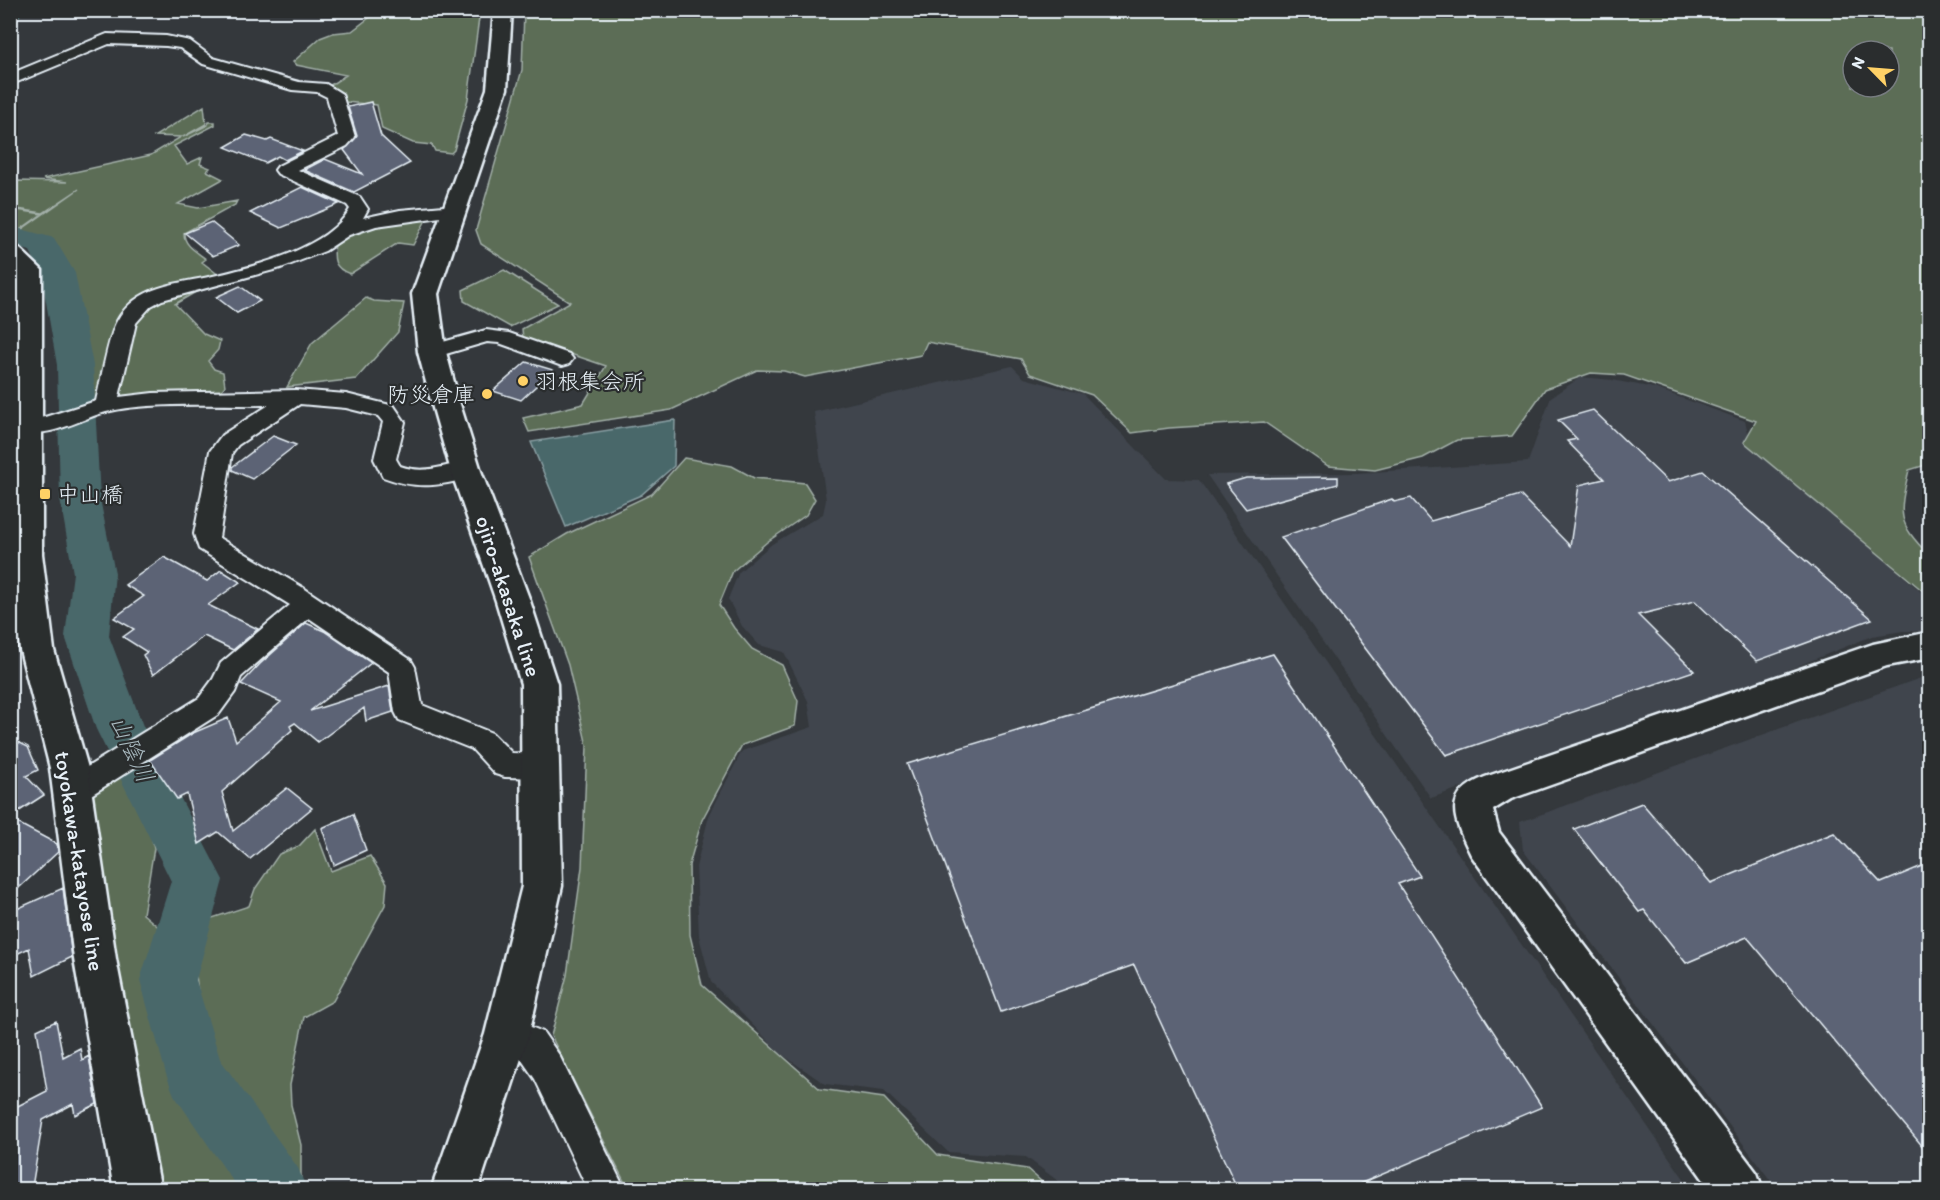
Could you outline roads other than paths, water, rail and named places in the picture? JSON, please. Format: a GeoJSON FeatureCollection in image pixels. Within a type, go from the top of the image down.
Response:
{"type":"FeatureCollection","features":[{"type":"Feature","properties":{"kind":"main road","name":"ojiro-akasaka line"},"geometry":{"type":"LineString","coordinates":[[454,1190],[507,1034],[542,886],[539,684],[513,601],[466,471],[432,352],[425,294],[497,89],[503,10]]}},
{"type":"Feature","properties":{"kind":"main road","name":"toyokawa-katayose line"},"geometry":{"type":"LineString","coordinates":[[10,253],[29,276],[19,344],[29,426],[26,554],[36,650],[69,768],[95,959],[138,1190]]}},
{"type":"Feature","properties":{"kind":"main road"},"geometry":{"type":"LineString","coordinates":[[1740,1190],[1485,843],[1475,820],[1473,805],[1484,794],[1498,788],[1885,653],[1929,645]]}},
{"type":"Feature","properties":{"kind":"street"},"geometry":{"type":"LineString","coordinates":[[10,80],[107,39],[185,44],[208,61],[298,87],[320,87],[334,94],[346,137],[341,142],[284,170],[354,201],[359,209],[357,217],[346,230]]}},
{"type":"Feature","properties":{"kind":"street"},"geometry":{"type":"LineString","coordinates":[[101,406],[126,322],[133,312],[153,295],[174,288],[214,281],[312,251],[346,230],[363,223],[455,210]]}},
{"type":"Feature","properties":{"kind":"street"},"geometry":{"type":"LineString","coordinates":[[432,352],[486,336],[502,337],[562,359]]}},
{"type":"Feature","properties":{"kind":"street"},"geometry":{"type":"LineString","coordinates":[[296,397],[230,440],[221,451],[206,534],[208,543],[216,550],[308,604],[402,667],[410,712],[482,741],[505,765],[542,766]]}},
{"type":"Feature","properties":{"kind":"street"},"geometry":{"type":"LineString","coordinates":[[29,426],[46,424],[101,406],[153,400],[296,397],[346,401],[386,411],[394,422],[386,459],[390,471],[411,479],[432,479],[466,471]]}},
{"type":"Feature","properties":{"kind":"street"},"geometry":{"type":"LineString","coordinates":[[72,791],[209,706],[225,684],[230,670],[308,604]]}},
{"type":"Feature","properties":{"kind":"street"},"geometry":{"type":"LineString","coordinates":[[507,1034],[531,1044],[547,1067],[606,1190]]}},
{"type":"Feature","properties":{"kind":"water"},"geometry":{"type":"Polygon","coordinates":[[[675,420],[674,466],[641,495],[566,527],[531,442],[675,420]]]}},
{"type":"Feature","properties":{"kind":"waterway","name":"山陰川"},"geometry":{"type":"LineString","coordinates":[[10,235],[43,245],[58,273],[75,365],[80,499],[94,573],[87,636],[120,729],[197,880],[168,980],[195,1074],[276,1190]]}},
{"type":"Feature","properties":{"kind":"place","name":"羽根集会所"},"geometry":{"type":"Point","coordinates":[523,381]}},
{"type":"Feature","properties":{"kind":"place","name":"防災倉庫"},"geometry":{"type":"Point","coordinates":[487,394]}},
{"type":"Feature","properties":{"kind":"place","name":"中山橋"},"geometry":{"type":"Point","coordinates":[45,494]}}]}
